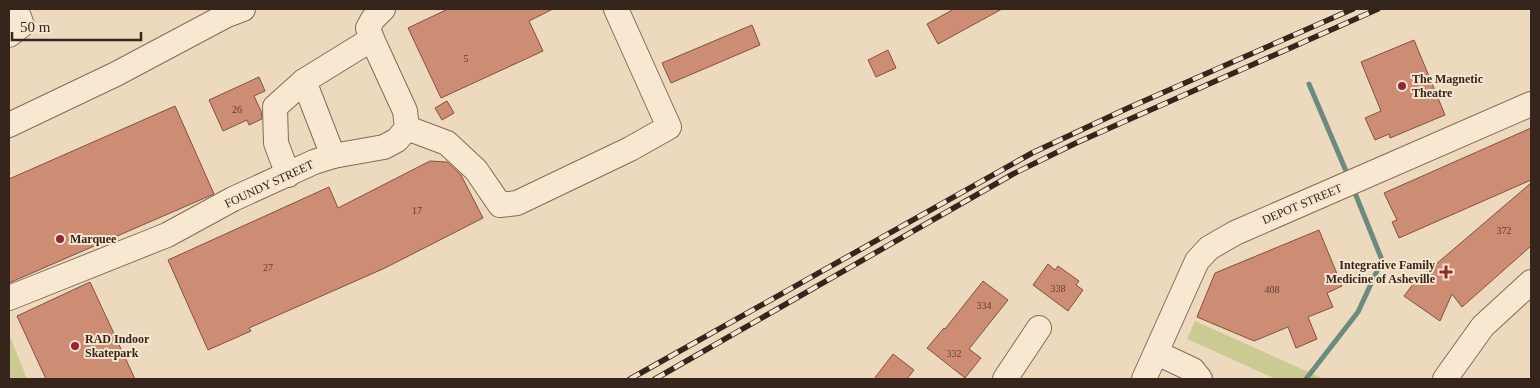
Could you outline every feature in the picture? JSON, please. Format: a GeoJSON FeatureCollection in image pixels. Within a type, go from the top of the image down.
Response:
{"type":"FeatureCollection","features":[{"type":"Feature","properties":{"kind":"street"},"geometry":{"type":"LineString","coordinates":[[9,10],[15,9],[22,26],[9,35]]}},
{"type":"Feature","properties":{"kind":"street"},"geometry":{"type":"LineString","coordinates":[[9,125],[116,74],[227,15],[243,9]]}},
{"type":"Feature","properties":{"kind":"street"},"geometry":{"type":"LineString","coordinates":[[383,9],[373,19],[368,28],[405,111],[406,128],[447,143],[476,170],[500,205],[517,203],[630,149],[669,127],[616,9]]}},
{"type":"Feature","properties":{"kind":"street"},"geometry":{"type":"LineString","coordinates":[[288,175],[276,143],[274,107],[304,81],[372,39]]}},
{"type":"Feature","properties":{"kind":"street"},"geometry":{"type":"LineString","coordinates":[[304,81],[333,156]]}},
{"type":"Feature","properties":{"kind":"street","name":"DEPOT STREET"},"geometry":{"type":"LineString","coordinates":[[1144,379],[1197,261],[1209,248],[1235,233],[1531,104]]}},
{"type":"Feature","properties":{"kind":"street","name":"FOUNDY STREET"},"geometry":{"type":"LineString","coordinates":[[9,298],[167,235],[234,199],[314,162],[333,156],[384,148],[397,140],[406,128]]}},
{"type":"Feature","properties":{"kind":"street"},"geometry":{"type":"LineString","coordinates":[[1444,379],[1483,326],[1531,282]]}},
{"type":"Feature","properties":{"kind":"street"},"geometry":{"type":"LineString","coordinates":[[1005,379],[1039,328]]}},
{"type":"Feature","properties":{"kind":"street"},"geometry":{"type":"LineString","coordinates":[[1157,353],[1193,370],[1200,379]]}},
{"type":"Feature","properties":{"kind":"shaded area"},"geometry":{"type":"Polygon","coordinates":[[[1195,321],[1324,379],[1276,379],[1187,339],[1195,321]]]}},
{"type":"Feature","properties":{"kind":"shaded area"},"geometry":{"type":"Polygon","coordinates":[[[9,334],[27,379],[9,379],[9,334]]]}},
{"type":"Feature","properties":{"kind":"building"},"geometry":{"type":"Polygon","coordinates":[[[448,9],[553,9],[529,21],[543,51],[441,98],[408,28],[448,9]]]}},
{"type":"Feature","properties":{"kind":"building"},"geometry":{"type":"Polygon","coordinates":[[[954,9],[1002,9],[938,44],[927,24],[954,9]]]}},
{"type":"Feature","properties":{"kind":"building"},"geometry":{"type":"Polygon","coordinates":[[[752,25],[760,45],[671,83],[662,63],[752,25]]]}},
{"type":"Feature","properties":{"kind":"building","name":"The Magnetic Theatre"},"geometry":{"type":"Polygon","coordinates":[[[1414,40],[1445,115],[1390,138],[1389,134],[1375,140],[1365,118],[1381,111],[1361,62],[1414,40]]]}},
{"type":"Feature","properties":{"kind":"building"},"geometry":{"type":"Polygon","coordinates":[[[888,50],[896,68],[876,77],[868,60],[888,50]]]}},
{"type":"Feature","properties":{"kind":"building"},"geometry":{"type":"Polygon","coordinates":[[[259,77],[265,91],[254,96],[261,111],[262,119],[249,125],[247,120],[223,131],[209,100],[259,77]]]}},
{"type":"Feature","properties":{"kind":"building"},"geometry":{"type":"Polygon","coordinates":[[[447,101],[454,113],[442,120],[435,108],[447,101]]]}},
{"type":"Feature","properties":{"kind":"building","name":"Marquee"},"geometry":{"type":"Polygon","coordinates":[[[175,106],[214,194],[9,283],[9,179],[175,106]]]}},
{"type":"Feature","properties":{"kind":"building"},"geometry":{"type":"Polygon","coordinates":[[[1531,128],[1531,180],[1399,238],[1392,222],[1397,220],[1384,193],[1531,128]]]}},
{"type":"Feature","properties":{"kind":"building"},"geometry":{"type":"Polygon","coordinates":[[[430,161],[447,162],[461,175],[483,218],[385,268],[249,328],[251,331],[208,350],[168,260],[329,187],[338,208],[430,161]]]}},
{"type":"Feature","properties":{"kind":"building"},"geometry":{"type":"Polygon","coordinates":[[[1531,183],[1531,246],[1462,307],[1452,294],[1440,321],[1404,296],[1414,283],[1531,183]]]}},
{"type":"Feature","properties":{"kind":"building"},"geometry":{"type":"Polygon","coordinates":[[[1319,230],[1342,286],[1327,293],[1333,307],[1308,317],[1317,339],[1296,348],[1288,327],[1254,341],[1197,317],[1215,273],[1319,230]]]}},
{"type":"Feature","properties":{"kind":"building"},"geometry":{"type":"Polygon","coordinates":[[[1048,264],[1055,270],[1058,266],[1079,281],[1076,285],[1083,290],[1068,311],[1033,285],[1048,264]]]}},
{"type":"Feature","properties":{"kind":"building"},"geometry":{"type":"Polygon","coordinates":[[[983,281],[1008,300],[969,349],[981,358],[965,378],[927,348],[945,329],[983,281]]]}},
{"type":"Feature","properties":{"kind":"building","name":"RAD Indoor Skatepark"},"geometry":{"type":"Polygon","coordinates":[[[90,282],[135,379],[46,379],[17,316],[90,282]]]}},
{"type":"Feature","properties":{"kind":"building"},"geometry":{"type":"Polygon","coordinates":[[[893,354],[914,370],[907,379],[874,379],[893,354]]]}},
{"type":"Feature","properties":{"kind":"waterway"},"geometry":{"type":"LineString","coordinates":[[1309,84],[1349,178]]}},
{"type":"Feature","properties":{"kind":"waterway"},"geometry":{"type":"LineString","coordinates":[[1306,379],[1358,312],[1382,260],[1353,188]]}},
{"type":"Feature","properties":{"kind":"railway"},"geometry":{"type":"LineString","coordinates":[[630,379],[1032,153],[1128,108],[1353,9]]}},
{"type":"Feature","properties":{"kind":"railway"},"geometry":{"type":"LineString","coordinates":[[655,379],[1013,174],[1076,143],[1378,9]]}},
{"type":"Feature","properties":{"kind":"place","name":"The Magnetic Theatre"},"geometry":{"type":"Point","coordinates":[1402,86]}},
{"type":"Feature","properties":{"kind":"place","name":"Marquee"},"geometry":{"type":"Point","coordinates":[60,239]}},
{"type":"Feature","properties":{"kind":"place","name":"Integrative Family Medicine of Asheville"},"geometry":{"type":"Point","coordinates":[1446,272]}},
{"type":"Feature","properties":{"kind":"place","name":"RAD Indoor Skatepark"},"geometry":{"type":"Point","coordinates":[75,346]}}]}
